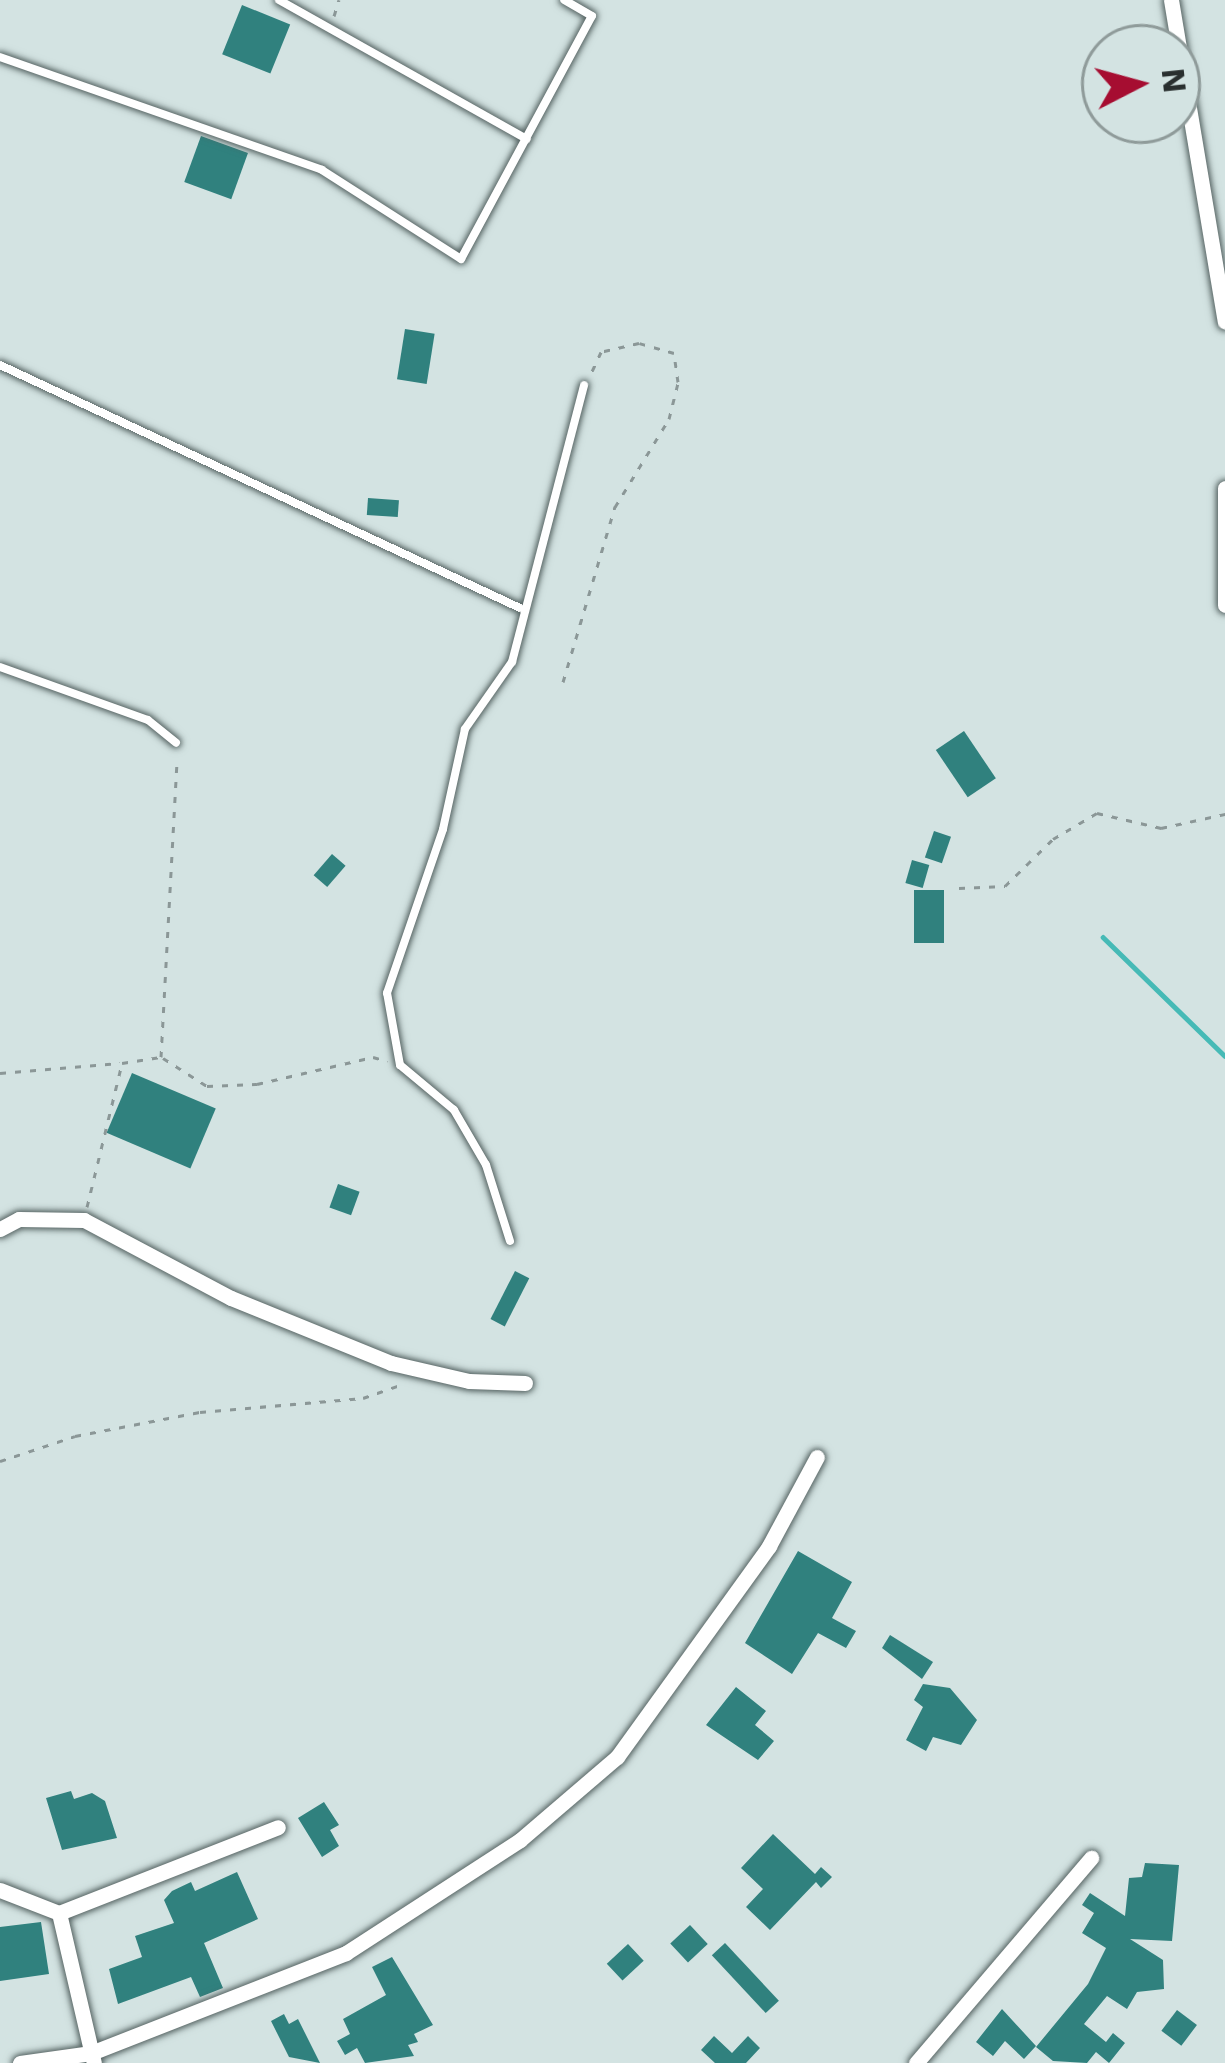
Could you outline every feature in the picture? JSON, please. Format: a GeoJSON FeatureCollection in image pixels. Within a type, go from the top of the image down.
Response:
{"type":"FeatureCollection","features":[{"type":"Feature","properties":{"kind":"street"},"geometry":{"type":"LineString","coordinates":[[1171,0],[1225,322]]}},
{"type":"Feature","properties":{"kind":"street"},"geometry":{"type":"LineString","coordinates":[[1224,601],[1225,488]]}},
{"type":"Feature","properties":{"kind":"street"},"geometry":{"type":"LineString","coordinates":[[0,1229],[19,1220],[84,1220],[231,1298],[425,1370],[525,1383]]}},
{"type":"Feature","properties":{"kind":"street"},"geometry":{"type":"LineString","coordinates":[[20,2063],[92,2058],[346,1953],[520,1840],[617,1757],[769,1546],[817,1456]]}},
{"type":"Feature","properties":{"kind":"street"},"geometry":{"type":"LineString","coordinates":[[0,1890],[59,1913],[278,1827]]}},
{"type":"Feature","properties":{"kind":"street"},"geometry":{"type":"LineString","coordinates":[[916,2063],[1091,1858]]}},
{"type":"Feature","properties":{"kind":"street"},"geometry":{"type":"LineString","coordinates":[[59,1913],[92,2058]]}},
{"type":"Feature","properties":{"kind":"lane"},"geometry":{"type":"LineString","coordinates":[[279,0],[332,24],[527,140]]}},
{"type":"Feature","properties":{"kind":"lane"},"geometry":{"type":"LineString","coordinates":[[0,57],[322,170],[461,259],[592,16],[564,0]]}},
{"type":"Feature","properties":{"kind":"lane"},"geometry":{"type":"LineString","coordinates":[[0,365],[520,608]]}},
{"type":"Feature","properties":{"kind":"lane"},"geometry":{"type":"LineString","coordinates":[[510,1241],[486,1165],[454,1111],[400,1065],[387,993],[443,829],[465,729],[512,662],[520,608],[584,385]]}},
{"type":"Feature","properties":{"kind":"lane"},"geometry":{"type":"LineString","coordinates":[[0,667],[148,720],[176,743]]}},
{"type":"Feature","properties":{"kind":"path"},"geometry":{"type":"LineString","coordinates":[[332,24],[339,0]]}},
{"type":"Feature","properties":{"kind":"path"},"geometry":{"type":"LineString","coordinates":[[563,682],[615,508],[669,419],[678,382],[674,353],[639,344],[602,352],[584,385]]}},
{"type":"Feature","properties":{"kind":"path"},"geometry":{"type":"LineString","coordinates":[[161,1057],[176,743]]}},
{"type":"Feature","properties":{"kind":"path"},"geometry":{"type":"LineString","coordinates":[[959,888],[1005,886],[1053,839],[1097,813],[1160,828],[1225,814]]}},
{"type":"Feature","properties":{"kind":"path"},"geometry":{"type":"LineString","coordinates":[[0,1073],[161,1057],[207,1086],[373,1057],[400,1065]]}},
{"type":"Feature","properties":{"kind":"path"},"geometry":{"type":"LineString","coordinates":[[84,1220],[122,1063]]}},
{"type":"Feature","properties":{"kind":"path"},"geometry":{"type":"LineString","coordinates":[[0,1461],[75,1436],[200,1412],[363,1398],[425,1370]]}},
{"type":"Feature","properties":{"kind":"building"},"geometry":{"type":"Polygon","coordinates":[[[242,5],[290,24],[270,74],[222,54],[242,5]]]}},
{"type":"Feature","properties":{"kind":"building"},"geometry":{"type":"Polygon","coordinates":[[[201,136],[248,153],[231,199],[184,182],[201,136]]]}},
{"type":"Feature","properties":{"kind":"building"},"geometry":{"type":"Polygon","coordinates":[[[405,329],[435,334],[427,384],[397,379],[405,329]]]}},
{"type":"Feature","properties":{"kind":"building"},"geometry":{"type":"Polygon","coordinates":[[[368,498],[399,500],[398,517],[367,515],[368,498]]]}},
{"type":"Feature","properties":{"kind":"building"},"geometry":{"type":"Polygon","coordinates":[[[964,731],[996,778],[968,797],[936,750],[964,731]]]}},
{"type":"Feature","properties":{"kind":"building"},"geometry":{"type":"Polygon","coordinates":[[[934,831],[951,837],[942,863],[925,857],[934,831]]]}},
{"type":"Feature","properties":{"kind":"building"},"geometry":{"type":"Polygon","coordinates":[[[332,854],[346,866],[327,887],[314,875],[332,854]]]}},
{"type":"Feature","properties":{"kind":"building"},"geometry":{"type":"Polygon","coordinates":[[[912,860],[929,865],[923,888],[905,883],[912,860]]]}},
{"type":"Feature","properties":{"kind":"building"},"geometry":{"type":"Polygon","coordinates":[[[914,890],[944,890],[944,943],[914,943],[914,890]]]}},
{"type":"Feature","properties":{"kind":"building"},"geometry":{"type":"Polygon","coordinates":[[[132,1073],[216,1109],[190,1168],[107,1133],[132,1073]]]}},
{"type":"Feature","properties":{"kind":"building"},"geometry":{"type":"Polygon","coordinates":[[[338,1184],[360,1192],[351,1215],[329,1207],[338,1184]]]}},
{"type":"Feature","properties":{"kind":"building"},"geometry":{"type":"Polygon","coordinates":[[[515,1271],[529,1278],[505,1326],[490,1319],[515,1271]]]}},
{"type":"Feature","properties":{"kind":"building"},"geometry":{"type":"Polygon","coordinates":[[[798,1551],[852,1582],[832,1618],[856,1631],[846,1648],[818,1633],[792,1674],[745,1643],[798,1551]]]}},
{"type":"Feature","properties":{"kind":"building"},"geometry":{"type":"Polygon","coordinates":[[[890,1635],[933,1662],[922,1679],[882,1648],[890,1635]]]}},
{"type":"Feature","properties":{"kind":"building"},"geometry":{"type":"Polygon","coordinates":[[[923,1684],[950,1688],[977,1720],[961,1745],[933,1737],[926,1751],[906,1740],[923,1707],[914,1700],[923,1684]]]}},
{"type":"Feature","properties":{"kind":"building"},"geometry":{"type":"Polygon","coordinates":[[[736,1687],[766,1711],[755,1725],[774,1741],[758,1760],[706,1725],[736,1687]]]}},
{"type":"Feature","properties":{"kind":"building"},"geometry":{"type":"Polygon","coordinates":[[[71,1791],[74,1799],[92,1793],[105,1801],[117,1838],[62,1850],[46,1798],[71,1791]]]}},
{"type":"Feature","properties":{"kind":"building"},"geometry":{"type":"Polygon","coordinates":[[[324,1802],[339,1825],[330,1830],[339,1846],[322,1857],[298,1818],[324,1802]]]}},
{"type":"Feature","properties":{"kind":"building"},"geometry":{"type":"Polygon","coordinates":[[[773,1834],[815,1874],[821,1867],[832,1877],[821,1888],[816,1882],[770,1930],[746,1907],[763,1889],[741,1868],[773,1834]]]}},
{"type":"Feature","properties":{"kind":"building"},"geometry":{"type":"Polygon","coordinates":[[[1145,1863],[1179,1865],[1172,1941],[1130,1939],[1163,1960],[1164,1989],[1137,1992],[1127,2009],[1107,1996],[1084,2024],[1106,2042],[1113,2033],[1125,2043],[1109,2063],[1096,2052],[1087,2063],[1053,2061],[1036,2047],[1088,1984],[1106,1948],[1082,1933],[1094,1913],[1082,1905],[1090,1893],[1125,1916],[1129,1878],[1142,1877],[1145,1863]]]}},
{"type":"Feature","properties":{"kind":"building"},"geometry":{"type":"Polygon","coordinates":[[[237,1872],[258,1919],[204,1943],[223,1988],[200,1997],[191,1977],[118,2004],[109,1969],[142,1957],[135,1936],[174,1923],[164,1900],[172,1891],[191,1882],[195,1891],[237,1872]]]}},
{"type":"Feature","properties":{"kind":"building"},"geometry":{"type":"Polygon","coordinates":[[[41,1922],[49,1974],[0,1981],[0,1927],[41,1922]]]}},
{"type":"Feature","properties":{"kind":"building"},"geometry":{"type":"Polygon","coordinates":[[[690,1925],[708,1944],[688,1962],[670,1943],[690,1925]]]}},
{"type":"Feature","properties":{"kind":"building"},"geometry":{"type":"Polygon","coordinates":[[[725,1943],[779,2001],[766,2013],[712,1955],[725,1943]]]}},
{"type":"Feature","properties":{"kind":"building"},"geometry":{"type":"Polygon","coordinates":[[[628,1944],[644,1961],[622,1981],[607,1964],[628,1944]]]}},
{"type":"Feature","properties":{"kind":"building"},"geometry":{"type":"Polygon","coordinates":[[[392,1957],[433,2025],[414,2034],[418,2042],[408,2045],[414,2056],[365,2063],[357,2048],[345,2055],[337,2041],[350,2034],[343,2019],[386,1995],[372,1967],[392,1957]]]}},
{"type":"Feature","properties":{"kind":"building"},"geometry":{"type":"Polygon","coordinates":[[[1002,2009],[1036,2046],[1024,2059],[1005,2041],[993,2056],[976,2042],[1002,2009]]]}},
{"type":"Feature","properties":{"kind":"building"},"geometry":{"type":"Polygon","coordinates":[[[1177,2010],[1197,2025],[1181,2046],[1161,2031],[1177,2010]]]}},
{"type":"Feature","properties":{"kind":"building"},"geometry":{"type":"Polygon","coordinates":[[[284,2014],[289,2024],[298,2019],[320,2063],[289,2057],[271,2021],[284,2014]]]}},
{"type":"Feature","properties":{"kind":"building"},"geometry":{"type":"Polygon","coordinates":[[[714,2036],[732,2053],[748,2036],[760,2048],[746,2063],[715,2063],[701,2050],[714,2036]]]}},
{"type":"Feature","properties":{"kind":"waterway"},"geometry":{"type":"LineString","coordinates":[[1103,937],[1225,1056]]}}]}
